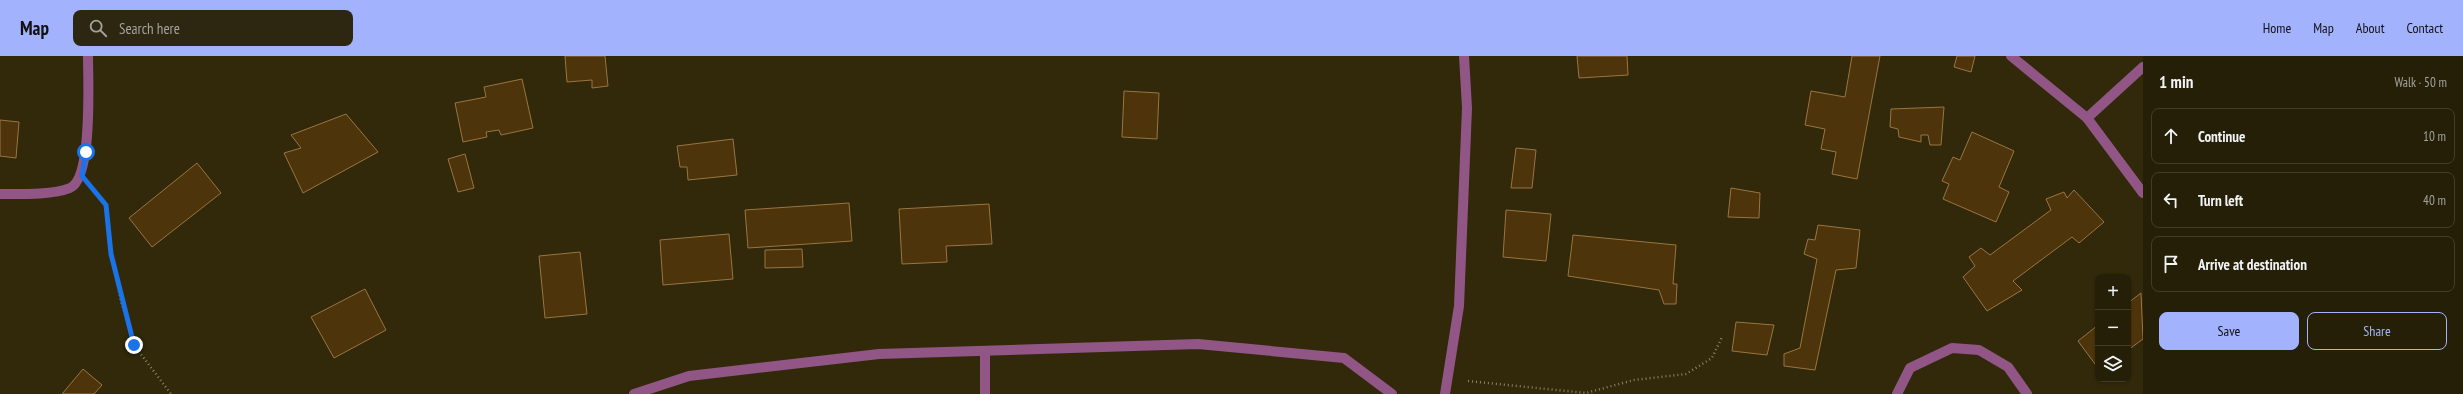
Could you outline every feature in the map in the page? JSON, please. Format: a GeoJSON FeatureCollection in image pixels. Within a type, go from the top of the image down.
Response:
{"type":"FeatureCollection","features":[{"type":"Feature","properties":{"kind":"street"},"geometry":{"type":"LineString","coordinates":[[0,194],[35,193],[71,188],[82,176],[86,152],[88,56]]}},
{"type":"Feature","properties":{"kind":"street"},"geometry":{"type":"LineString","coordinates":[[1445,394],[1459,306],[1467,108],[1464,56]]}},
{"type":"Feature","properties":{"kind":"street"},"geometry":{"type":"LineString","coordinates":[[2011,56],[2087,118],[2143,193]]}},
{"type":"Feature","properties":{"kind":"street"},"geometry":{"type":"LineString","coordinates":[[2087,118],[2143,67]]}},
{"type":"Feature","properties":{"kind":"street"},"geometry":{"type":"LineString","coordinates":[[634,394],[697,375],[878,354],[984,352],[1198,344],[1344,358],[1392,394]]}},
{"type":"Feature","properties":{"kind":"street"},"geometry":{"type":"LineString","coordinates":[[1897,394],[1910,368],[1952,348],[1979,350],[2002,363],[2008,367],[2027,394]]}},
{"type":"Feature","properties":{"kind":"street"},"geometry":{"type":"LineString","coordinates":[[984,352],[985,394]]}},
{"type":"Feature","properties":{"kind":"path"},"geometry":{"type":"LineString","coordinates":[[82,176],[106,205],[111,254],[134,345],[171,394]]}},
{"type":"Feature","properties":{"kind":"path"},"geometry":{"type":"LineString","coordinates":[[1447,378],[1586,393],[1634,380],[1686,374],[1712,358],[1722,337]]}},
{"type":"Feature","properties":{"kind":"building"},"geometry":{"type":"Polygon","coordinates":[[[565,56],[605,56],[608,86],[592,88],[592,80],[567,82],[565,56]]]}},
{"type":"Feature","properties":{"kind":"building"},"geometry":{"type":"Polygon","coordinates":[[[1577,56],[1627,56],[1628,75],[1579,78],[1577,56]]]}},
{"type":"Feature","properties":{"kind":"building"},"geometry":{"type":"Polygon","coordinates":[[[1852,56],[1880,56],[1857,179],[1832,174],[1836,152],[1821,149],[1825,129],[1805,125],[1811,91],[1845,97],[1852,56]]]}},
{"type":"Feature","properties":{"kind":"building"},"geometry":{"type":"Polygon","coordinates":[[[1957,56],[1975,56],[1971,72],[1954,67],[1957,56]]]}},
{"type":"Feature","properties":{"kind":"building"},"geometry":{"type":"Polygon","coordinates":[[[522,79],[533,128],[501,135],[499,130],[486,132],[487,137],[463,142],[455,103],[486,97],[484,87],[522,79]]]}},
{"type":"Feature","properties":{"kind":"building"},"geometry":{"type":"Polygon","coordinates":[[[1124,91],[1159,93],[1157,139],[1122,137],[1124,91]]]}},
{"type":"Feature","properties":{"kind":"building"},"geometry":{"type":"Polygon","coordinates":[[[1944,107],[1941,145],[1930,145],[1928,135],[1921,135],[1921,142],[1899,137],[1898,129],[1890,127],[1891,109],[1944,107]]]}},
{"type":"Feature","properties":{"kind":"building"},"geometry":{"type":"Polygon","coordinates":[[[346,114],[378,152],[303,193],[284,153],[301,148],[291,135],[346,114]]]}},
{"type":"Feature","properties":{"kind":"building"},"geometry":{"type":"Polygon","coordinates":[[[0,120],[19,122],[16,158],[0,156],[0,120]]]}},
{"type":"Feature","properties":{"kind":"building"},"geometry":{"type":"Polygon","coordinates":[[[1972,132],[2014,151],[1999,187],[2009,192],[1996,222],[1943,199],[1949,184],[1942,181],[1953,157],[1960,160],[1972,132]]]}},
{"type":"Feature","properties":{"kind":"building"},"geometry":{"type":"Polygon","coordinates":[[[733,139],[737,175],[688,180],[687,167],[680,167],[677,146],[733,139]]]}},
{"type":"Feature","properties":{"kind":"building"},"geometry":{"type":"Polygon","coordinates":[[[1516,148],[1536,150],[1532,188],[1511,188],[1516,148]]]}},
{"type":"Feature","properties":{"kind":"building"},"geometry":{"type":"Polygon","coordinates":[[[465,154],[474,188],[458,192],[448,159],[465,154]]]}},
{"type":"Feature","properties":{"kind":"building"},"geometry":{"type":"Polygon","coordinates":[[[197,163],[221,193],[152,247],[129,218],[197,163]]]}},
{"type":"Feature","properties":{"kind":"building"},"geometry":{"type":"Polygon","coordinates":[[[1731,188],[1760,193],[1759,218],[1728,217],[1731,188]]]}},
{"type":"Feature","properties":{"kind":"building"},"geometry":{"type":"Polygon","coordinates":[[[2074,190],[2104,222],[2079,243],[2072,237],[2013,281],[2022,290],[1987,311],[1963,277],[1975,266],[1969,257],[1981,248],[1990,255],[2051,210],[2046,199],[2064,192],[2067,198],[2074,190]]]}},
{"type":"Feature","properties":{"kind":"building"},"geometry":{"type":"Polygon","coordinates":[[[849,203],[852,241],[748,248],[745,210],[849,203]]]}},
{"type":"Feature","properties":{"kind":"building"},"geometry":{"type":"Polygon","coordinates":[[[989,204],[992,244],[946,246],[947,262],[902,264],[899,209],[989,204]]]}},
{"type":"Feature","properties":{"kind":"building"},"geometry":{"type":"Polygon","coordinates":[[[1506,210],[1551,214],[1546,261],[1503,257],[1506,210]]]}},
{"type":"Feature","properties":{"kind":"building"},"geometry":{"type":"Polygon","coordinates":[[[1818,225],[1860,230],[1856,268],[1836,270],[1815,370],[1784,366],[1784,354],[1800,348],[1817,259],[1804,254],[1808,239],[1815,240],[1818,225]]]}},
{"type":"Feature","properties":{"kind":"building"},"geometry":{"type":"Polygon","coordinates":[[[729,234],[733,279],[663,285],[660,240],[729,234]]]}},
{"type":"Feature","properties":{"kind":"building"},"geometry":{"type":"Polygon","coordinates":[[[1573,235],[1676,245],[1673,284],[1677,284],[1676,304],[1664,304],[1659,290],[1568,276],[1573,235]]]}},
{"type":"Feature","properties":{"kind":"building"},"geometry":{"type":"Polygon","coordinates":[[[802,249],[803,267],[765,268],[765,250],[802,249]]]}},
{"type":"Feature","properties":{"kind":"building"},"geometry":{"type":"Polygon","coordinates":[[[580,252],[587,314],[545,318],[539,256],[580,252]]]}},
{"type":"Feature","properties":{"kind":"building"},"geometry":{"type":"Polygon","coordinates":[[[365,289],[386,330],[334,358],[311,317],[365,289]]]}},
{"type":"Feature","properties":{"kind":"building"},"geometry":{"type":"Polygon","coordinates":[[[2141,293],[2143,339],[2131,348],[2131,310],[2131,301],[2141,293]]]}},
{"type":"Feature","properties":{"kind":"building"},"geometry":{"type":"Polygon","coordinates":[[[1736,322],[1774,325],[1767,355],[1732,351],[1736,322]]]}},
{"type":"Feature","properties":{"kind":"building"},"geometry":{"type":"Polygon","coordinates":[[[2095,327],[2095,364],[2078,341],[2095,327]]]}},
{"type":"Feature","properties":{"kind":"building"},"geometry":{"type":"Polygon","coordinates":[[[83,369],[102,385],[94,394],[62,394],[83,369]]]}},
{"type":"Feature","properties":{"kind":"route"},"geometry":{"type":"LineString","coordinates":[[86,152],[82,176],[106,205],[111,254],[121,301],[134,345]]}}]}
